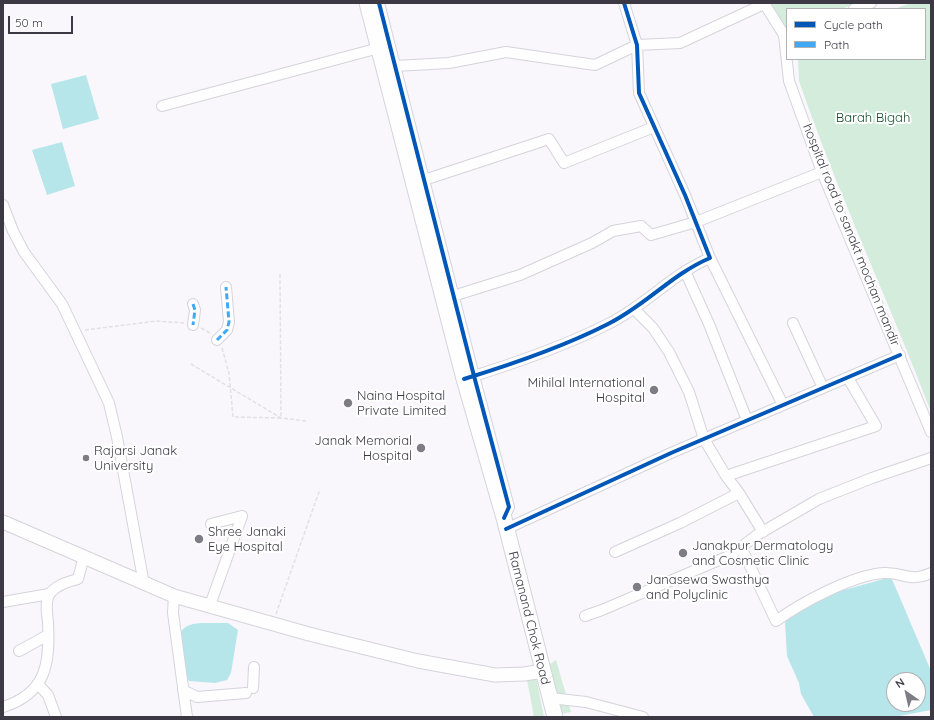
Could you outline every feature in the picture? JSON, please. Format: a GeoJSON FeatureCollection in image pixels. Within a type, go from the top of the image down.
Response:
{"type":"FeatureCollection","features":[{"type":"Feature","properties":{"kind":"highway","name":"Ramanand Chok Road"},"geometry":{"type":"LineString","coordinates":[[367,3],[469,377],[555,717]]}},
{"type":"Feature","properties":{"kind":"main road"},"geometry":{"type":"LineString","coordinates":[[3,522],[174,596],[418,660],[495,675],[524,674],[543,671]]}},
{"type":"Feature","properties":{"kind":"street"},"geometry":{"type":"LineString","coordinates":[[379,3],[453,296],[469,377],[526,359],[608,324],[634,309],[685,272],[710,258]]}},
{"type":"Feature","properties":{"kind":"street"},"geometry":{"type":"LineString","coordinates":[[624,3],[637,45],[639,93],[696,222],[710,258],[783,405]]}},
{"type":"Feature","properties":{"kind":"street"},"geometry":{"type":"LineString","coordinates":[[395,66],[449,62],[506,52],[595,65],[637,45],[680,43],[764,3],[785,34]]}},
{"type":"Feature","properties":{"kind":"street"},"geometry":{"type":"LineString","coordinates":[[857,8],[871,3]]}},
{"type":"Feature","properties":{"kind":"street","name":"hospital road to sanakt mochan mandir"},"geometry":{"type":"LineString","coordinates":[[785,34],[786,46]]}},
{"type":"Feature","properties":{"kind":"street"},"geometry":{"type":"LineString","coordinates":[[162,106],[379,48]]}},
{"type":"Feature","properties":{"kind":"street","name":"hospital road to sanakt mochan mandir"},"geometry":{"type":"LineString","coordinates":[[787,60],[789,80],[822,172],[931,432]]}},
{"type":"Feature","properties":{"kind":"street"},"geometry":{"type":"LineString","coordinates":[[424,180],[549,139],[564,163],[654,127]]}},
{"type":"Feature","properties":{"kind":"street"},"geometry":{"type":"LineString","coordinates":[[453,296],[520,275],[592,243],[613,231],[641,226],[651,235],[696,222],[822,172]]}},
{"type":"Feature","properties":{"kind":"street"},"geometry":{"type":"LineString","coordinates":[[3,205],[13,231],[24,252],[62,304],[103,387],[113,416],[144,584]]}},
{"type":"Feature","properties":{"kind":"street"},"geometry":{"type":"LineString","coordinates":[[685,272],[709,324],[747,420]]}},
{"type":"Feature","properties":{"kind":"street"},"geometry":{"type":"LineString","coordinates":[[217,340],[226,330],[229,322],[226,287]]}},
{"type":"Feature","properties":{"kind":"street"},"geometry":{"type":"LineString","coordinates":[[193,304],[195,310],[193,325]]}},
{"type":"Feature","properties":{"kind":"street"},"geometry":{"type":"LineString","coordinates":[[634,309],[653,328],[669,352],[689,392],[704,439],[726,476],[739,493],[763,532]]}},
{"type":"Feature","properties":{"kind":"street"},"geometry":{"type":"LineString","coordinates":[[793,323],[823,388]]}},
{"type":"Feature","properties":{"kind":"street"},"geometry":{"type":"LineString","coordinates":[[505,524],[900,355]]}},
{"type":"Feature","properties":{"kind":"street"},"geometry":{"type":"LineString","coordinates":[[726,476],[876,426],[848,378]]}},
{"type":"Feature","properties":{"kind":"street"},"geometry":{"type":"LineString","coordinates":[[585,616],[731,555],[763,532],[819,499],[872,478],[931,458]]}},
{"type":"Feature","properties":{"kind":"street"},"geometry":{"type":"LineString","coordinates":[[615,552],[680,523],[739,493]]}},
{"type":"Feature","properties":{"kind":"street"},"geometry":{"type":"LineString","coordinates":[[210,605],[242,516],[211,524]]}},
{"type":"Feature","properties":{"kind":"street"},"geometry":{"type":"LineString","coordinates":[[741,548],[776,621],[794,608],[838,587],[867,576],[893,573],[911,579],[931,573]]}},
{"type":"Feature","properties":{"kind":"street"},"geometry":{"type":"LineString","coordinates":[[3,602],[49,594],[59,586],[78,579],[84,556]]}},
{"type":"Feature","properties":{"kind":"street"},"geometry":{"type":"LineString","coordinates":[[3,707],[28,695],[38,684],[49,657],[47,609],[49,594]]}},
{"type":"Feature","properties":{"kind":"street"},"geometry":{"type":"LineString","coordinates":[[174,596],[173,613],[187,717]]}},
{"type":"Feature","properties":{"kind":"street"},"geometry":{"type":"LineString","coordinates":[[19,651],[48,635]]}},
{"type":"Feature","properties":{"kind":"street"},"geometry":{"type":"LineString","coordinates":[[183,690],[197,697],[250,691],[254,667]]}},
{"type":"Feature","properties":{"kind":"street"},"geometry":{"type":"LineString","coordinates":[[38,684],[48,695],[56,717]]}},
{"type":"Feature","properties":{"kind":"street"},"geometry":{"type":"LineString","coordinates":[[550,698],[586,702],[643,717]]}},
{"type":"Feature","properties":{"kind":"path"},"geometry":{"type":"LineString","coordinates":[[280,273],[281,418]]}},
{"type":"Feature","properties":{"kind":"path"},"geometry":{"type":"LineString","coordinates":[[75,331],[156,321],[175,321],[193,325],[210,333],[217,340],[224,351],[229,372],[233,417],[281,418],[306,421]]}},
{"type":"Feature","properties":{"kind":"path"},"geometry":{"type":"LineString","coordinates":[[191,364],[281,418]]}},
{"type":"Feature","properties":{"kind":"path"},"geometry":{"type":"LineString","coordinates":[[273,623],[285,585],[320,489]]}},
{"type":"Feature","properties":{"kind":"green space"},"geometry":{"type":"Polygon","coordinates":[[[769,3],[859,3],[844,8],[786,8],[786,28],[769,3]]]}},
{"type":"Feature","properties":{"kind":"green space","name":"Barah Bigah"},"geometry":{"type":"Polygon","coordinates":[[[911,3],[931,3],[931,412],[830,165],[799,81],[798,60],[926,60],[926,8],[897,8],[911,3]]]}},
{"type":"Feature","properties":{"kind":"green space"},"geometry":{"type":"Polygon","coordinates":[[[556,660],[571,712],[560,714],[550,664],[556,660]]]}},
{"type":"Feature","properties":{"kind":"green space"},"geometry":{"type":"Polygon","coordinates":[[[534,667],[544,717],[534,717],[525,669],[534,667]]]}},
{"type":"Feature","properties":{"kind":"water"},"geometry":{"type":"Polygon","coordinates":[[[86,75],[99,119],[63,129],[51,84],[86,75]]]}},
{"type":"Feature","properties":{"kind":"water"},"geometry":{"type":"Polygon","coordinates":[[[62,142],[75,186],[47,195],[32,150],[62,142]]]}},
{"type":"Feature","properties":{"kind":"water"},"geometry":{"type":"Polygon","coordinates":[[[887,578],[892,579],[931,671],[931,710],[926,711],[926,672],[886,672],[886,712],[920,712],[894,717],[814,717],[801,694],[799,683],[787,656],[785,623],[790,614],[830,594],[887,578]]]}},
{"type":"Feature","properties":{"kind":"water"},"geometry":{"type":"Polygon","coordinates":[[[228,623],[238,630],[231,673],[227,680],[215,683],[189,681],[187,677],[180,633],[191,624],[228,623]]]}},
{"type":"Feature","properties":{"kind":"marked path"},"geometry":{"type":"LineString","coordinates":[[217,340],[227,330],[229,322],[226,287]]}},
{"type":"Feature","properties":{"kind":"marked path"},"geometry":{"type":"LineString","coordinates":[[193,304],[195,310],[193,325]]}},
{"type":"Feature","properties":{"kind":"cycle path"},"geometry":{"type":"LineString","coordinates":[[379,3],[509,507],[504,518]]}},
{"type":"Feature","properties":{"kind":"cycle path"},"geometry":{"type":"LineString","coordinates":[[464,379],[538,354],[608,324],[621,317],[683,273],[710,258],[685,195],[639,93],[637,45],[624,3]]}},
{"type":"Feature","properties":{"kind":"cycle path"},"geometry":{"type":"LineString","coordinates":[[506,529],[671,453],[900,355]]}},
{"type":"Feature","properties":{"kind":"place","name":"Mihilal International Hospital"},"geometry":{"type":"Point","coordinates":[654,390]}},
{"type":"Feature","properties":{"kind":"place","name":"Naina Hospital Private Limited"},"geometry":{"type":"Point","coordinates":[348,403]}},
{"type":"Feature","properties":{"kind":"place","name":"Janak Memorial Hospital"},"geometry":{"type":"Point","coordinates":[421,448]}},
{"type":"Feature","properties":{"kind":"place","name":"Rajarsi Janak University"},"geometry":{"type":"Point","coordinates":[86,458]}},
{"type":"Feature","properties":{"kind":"place","name":"Shree Janaki Eye Hospital"},"geometry":{"type":"Point","coordinates":[199,539]}},
{"type":"Feature","properties":{"kind":"place","name":"Janakpur Dermatology and Cosmetic Clinic"},"geometry":{"type":"Point","coordinates":[683,553]}},
{"type":"Feature","properties":{"kind":"place","name":"Janasewa Swasthya and Polyclinic"},"geometry":{"type":"Point","coordinates":[637,587]}}]}
